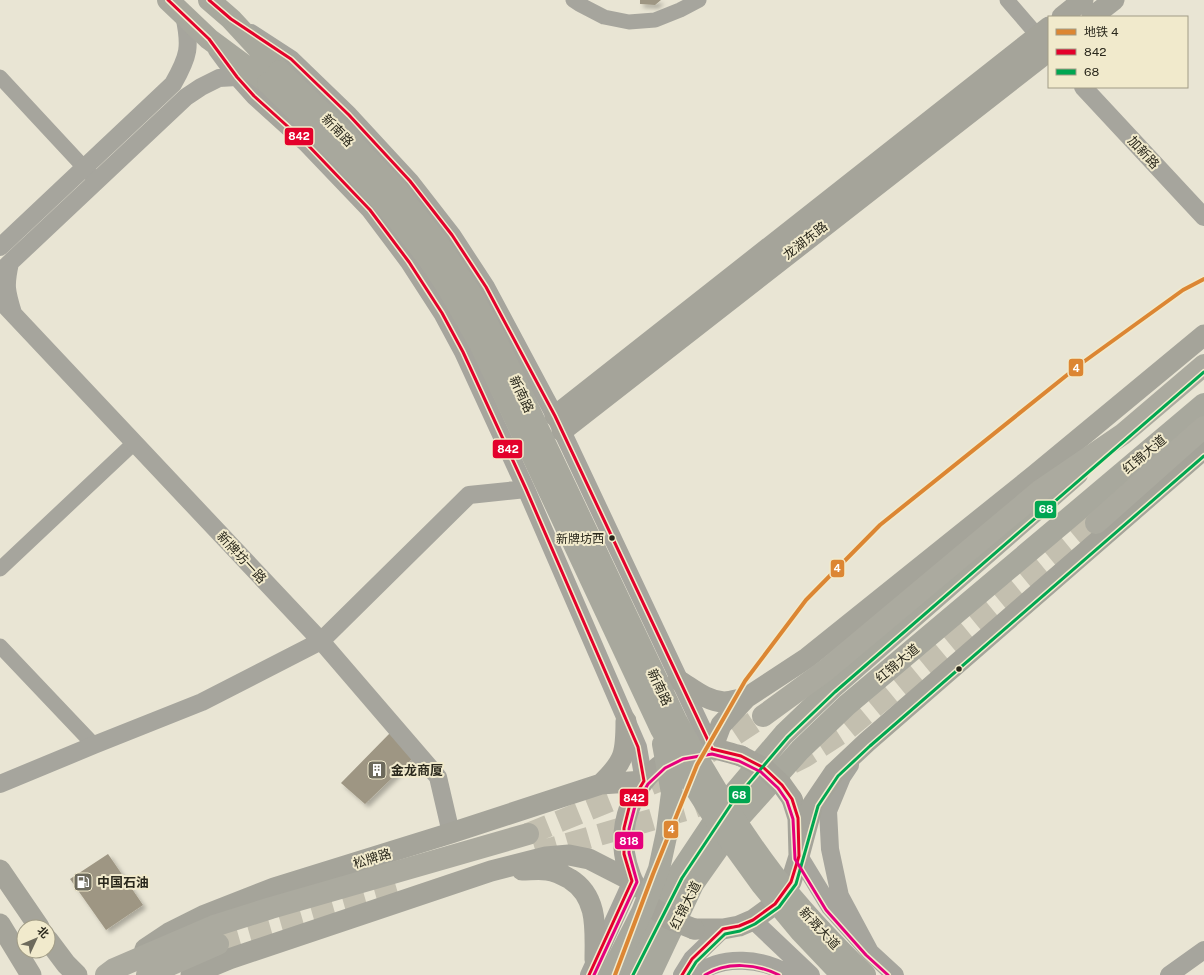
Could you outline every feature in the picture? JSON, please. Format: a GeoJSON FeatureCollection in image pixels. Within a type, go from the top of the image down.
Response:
{"type":"FeatureCollection","features":[{"type":"Feature","properties":{"kind":"highway","name":"红锦大道"},"geometry":{"type":"LineString","coordinates":[[763,716],[826,670],[1041,490],[1124,434],[1204,365]]}},
{"type":"Feature","properties":{"kind":"highway","name":"红锦大道"},"geometry":{"type":"LineString","coordinates":[[1096,523],[1204,427]]}},
{"type":"Feature","properties":{"kind":"highway","name":"松牌路"},"geometry":{"type":"LineString","coordinates":[[110,972],[214,926],[271,908],[528,834]]}},
{"type":"Feature","properties":{"kind":"highway"},"geometry":{"type":"LineString","coordinates":[[147,975],[218,944]]}},
{"type":"Feature","properties":{"kind":"main road","name":"新南路"},"geometry":{"type":"LineString","coordinates":[[168,0],[209,39],[273,77],[337,127],[396,190],[439,245],[472,296],[497,342],[676,720],[706,775],[729,826]]}},
{"type":"Feature","properties":{"kind":"main road","name":"新南路"},"geometry":{"type":"LineString","coordinates":[[209,0],[231,19],[273,77],[323,138],[383,202],[424,254],[457,303],[481,346],[661,729],[692,784],[729,826]]}},
{"type":"Feature","properties":{"kind":"main road"},"geometry":{"type":"LineString","coordinates":[[1063,16],[1084,0]]}},
{"type":"Feature","properties":{"kind":"main road"},"geometry":{"type":"LineString","coordinates":[[1093,16],[1114,0]]}},
{"type":"Feature","properties":{"kind":"main road","name":"龙湖东路"},"geometry":{"type":"LineString","coordinates":[[559,424],[819,230],[1046,41]]}},
{"type":"Feature","properties":{"kind":"main road"},"geometry":{"type":"LineString","coordinates":[[712,749],[721,725],[746,698],[807,658],[1029,480],[1204,335]]}},
{"type":"Feature","properties":{"kind":"main road","name":"红锦大道"},"geometry":{"type":"LineString","coordinates":[[650,975],[694,884],[741,816],[800,750],[848,705],[1204,404]]}},
{"type":"Feature","properties":{"kind":"main road","name":"红锦大道"},"geometry":{"type":"LineString","coordinates":[[627,975],[678,875],[728,800],[784,734],[832,688],[1124,434]]}},
{"type":"Feature","properties":{"kind":"main road"},"geometry":{"type":"LineString","coordinates":[[799,856],[798,818],[792,799],[782,785],[764,768],[741,756],[712,749],[681,754],[662,764],[644,781],[630,804],[624,828],[624,854],[632,881],[651,906],[669,919],[694,929],[723,929],[739,926],[753,920],[775,904],[791,882],[799,856],[813,804],[834,773],[867,742],[1204,448]]}},
{"type":"Feature","properties":{"kind":"main road"},"geometry":{"type":"LineString","coordinates":[[678,680],[699,694],[712,700],[725,702],[746,698]]}},
{"type":"Feature","properties":{"kind":"main road"},"geometry":{"type":"LineString","coordinates":[[601,784],[614,771],[622,759],[626,745],[626,721]]}},
{"type":"Feature","properties":{"kind":"main road"},"geometry":{"type":"LineString","coordinates":[[598,970],[645,905],[659,869],[668,832],[672,793],[661,729]]}},
{"type":"Feature","properties":{"kind":"main road","name":"松牌路"},"geometry":{"type":"LineString","coordinates":[[110,972],[169,933],[205,915],[274,888],[451,833],[601,784],[644,781]]}},
{"type":"Feature","properties":{"kind":"main road","name":"新溉大道"},"geometry":{"type":"LineString","coordinates":[[729,826],[762,885],[801,932],[842,975]]}},
{"type":"Feature","properties":{"kind":"main road","name":"新溉大道"},"geometry":{"type":"LineString","coordinates":[[729,826],[773,874],[812,921],[864,975]]}},
{"type":"Feature","properties":{"kind":"main road"},"geometry":{"type":"LineString","coordinates":[[191,975],[229,959],[491,871],[546,857],[570,855],[589,859],[632,881]]}},
{"type":"Feature","properties":{"kind":"main road"},"geometry":{"type":"LineString","coordinates":[[0,870],[34,919]]}},
{"type":"Feature","properties":{"kind":"main road"},"geometry":{"type":"LineString","coordinates":[[491,871],[547,870],[561,874],[574,882],[585,893],[595,919],[598,970]]}},
{"type":"Feature","properties":{"kind":"main road"},"geometry":{"type":"LineString","coordinates":[[0,924],[31,975]]}},
{"type":"Feature","properties":{"kind":"main road"},"geometry":{"type":"LineString","coordinates":[[56,951],[77,975]]}},
{"type":"Feature","properties":{"kind":"street"},"geometry":{"type":"LineString","coordinates":[[573,0],[604,17],[629,22],[655,20],[680,10],[699,0]]}},
{"type":"Feature","properties":{"kind":"street"},"geometry":{"type":"LineString","coordinates":[[1007,0],[1046,41]]}},
{"type":"Feature","properties":{"kind":"street"},"geometry":{"type":"LineString","coordinates":[[0,247],[173,84],[188,51],[188,33],[184,15]]}},
{"type":"Feature","properties":{"kind":"street","name":"新南路"},"geometry":{"type":"LineString","coordinates":[[231,19],[291,60],[349,115],[410,181],[452,235],[486,287],[559,424],[678,680],[712,749]]}},
{"type":"Feature","properties":{"kind":"street","name":"新南路"},"geometry":{"type":"LineString","coordinates":[[209,39],[237,78],[254,96],[306,143],[365,205],[409,262],[442,313],[463,352],[526,489],[638,747],[644,781]]}},
{"type":"Feature","properties":{"kind":"street"},"geometry":{"type":"LineString","coordinates":[[0,77],[97,182]]}},
{"type":"Feature","properties":{"kind":"street"},"geometry":{"type":"LineString","coordinates":[[13,314],[7,294],[5,267],[191,94],[219,78],[237,78]]}},
{"type":"Feature","properties":{"kind":"street","name":"加新路"},"geometry":{"type":"LineString","coordinates":[[1085,88],[1204,217]]}},
{"type":"Feature","properties":{"kind":"street","name":"新牌坊一路"},"geometry":{"type":"LineString","coordinates":[[0,300],[321,640],[438,777],[451,833]]}},
{"type":"Feature","properties":{"kind":"street"},"geometry":{"type":"LineString","coordinates":[[0,569],[134,443]]}},
{"type":"Feature","properties":{"kind":"street"},"geometry":{"type":"LineString","coordinates":[[0,784],[202,702],[321,640],[469,495],[526,489]]}},
{"type":"Feature","properties":{"kind":"street"},"geometry":{"type":"LineString","coordinates":[[0,646],[94,745]]}},
{"type":"Feature","properties":{"kind":"street"},"geometry":{"type":"LineString","coordinates":[[867,742],[842,777],[828,811],[830,849],[840,896],[870,952]]}},
{"type":"Feature","properties":{"kind":"street","name":"新溉大道"},"geometry":{"type":"LineString","coordinates":[[799,856],[830,907],[870,952],[895,975]]}},
{"type":"Feature","properties":{"kind":"street"},"geometry":{"type":"LineString","coordinates":[[598,970],[632,881]]}},
{"type":"Feature","properties":{"kind":"street"},"geometry":{"type":"LineString","coordinates":[[753,920],[811,975]]}},
{"type":"Feature","properties":{"kind":"street"},"geometry":{"type":"LineString","coordinates":[[682,975],[692,959],[723,929]]}},
{"type":"Feature","properties":{"kind":"street"},"geometry":{"type":"LineString","coordinates":[[1169,975],[1204,950]]}},
{"type":"Feature","properties":{"kind":"street"},"geometry":{"type":"LineString","coordinates":[[789,954],[803,975]]}},
{"type":"Feature","properties":{"kind":"street"},"geometry":{"type":"LineString","coordinates":[[696,975],[711,966],[723,962],[738,961],[770,966],[790,975]]}},
{"type":"Feature","properties":{"kind":"building"},"geometry":{"type":"Polygon","coordinates":[[[640,0],[661,0],[655,5],[640,4],[640,0]]]}},
{"type":"Feature","properties":{"kind":"building","name":"金龙商厦"},"geometry":{"type":"Polygon","coordinates":[[[390,733],[414,757],[365,804],[341,783],[390,733]]]}},
{"type":"Feature","properties":{"kind":"building"},"geometry":{"type":"Polygon","coordinates":[[[108,854],[143,905],[106,930],[70,879],[108,854]]]}},
{"type":"Feature","properties":{"kind":"tunnel"},"geometry":{"type":"LineString","coordinates":[[792,763],[846,730],[1096,523]]}},
{"type":"Feature","properties":{"kind":"tunnel"},"geometry":{"type":"LineString","coordinates":[[528,834],[676,774],[763,716]]}},
{"type":"Feature","properties":{"kind":"tunnel"},"geometry":{"type":"LineString","coordinates":[[536,853],[689,809],[723,796]]}},
{"type":"Feature","properties":{"kind":"tunnel"},"geometry":{"type":"LineString","coordinates":[[218,944],[403,891]]}},
{"type":"Feature","properties":{"kind":"metro line","name":"4"},"geometry":{"type":"LineString","coordinates":[[615,975],[653,874],[697,765],[745,681],[806,600],[880,525],[1082,363],[1183,290],[1204,279]]}},
{"type":"Feature","properties":{"kind":"transit line","name":"842"},"geometry":{"type":"LineString","coordinates":[[168,0],[209,39],[237,77],[254,96],[306,143],[370,210],[409,262],[442,313],[463,352],[526,489],[638,747],[644,781],[630,804],[624,828],[624,854],[632,881],[589,975]]}},
{"type":"Feature","properties":{"kind":"transit line","name":"842"},"geometry":{"type":"LineString","coordinates":[[209,0],[231,19],[291,59],[349,115],[410,181],[452,235],[486,287],[555,416],[712,749],[741,756],[764,768],[782,785],[792,799],[798,818],[799,856],[791,882],[775,904],[753,920],[739,926],[723,929],[692,959],[682,975]]}},
{"type":"Feature","properties":{"kind":"transit line","name":"68"},"geometry":{"type":"LineString","coordinates":[[633,975],[682,878],[732,803],[788,737],[835,692],[1204,372]]}},
{"type":"Feature","properties":{"kind":"transit line","name":"68"},"geometry":{"type":"LineString","coordinates":[[688,975],[696,962],[725,934],[740,931],[755,924],[779,907],[796,884],[818,806],[838,776],[870,746],[1204,456]]}},
{"type":"Feature","properties":{"kind":"transit line","name":"818"},"geometry":{"type":"LineString","coordinates":[[594,975],[637,882],[629,853],[629,829],[635,806],[648,784],[665,768],[683,759],[712,754],[739,761],[761,772],[778,788],[787,801],[793,819],[795,859],[826,910],[866,955],[888,975]]}},
{"type":"Feature","properties":{"kind":"transit line","name":"818"},"geometry":{"type":"LineString","coordinates":[[705,975],[732,966],[752,966],[779,975]]}},
{"type":"Feature","properties":{"kind":"place","name":"新牌坊西"},"geometry":{"type":"Point","coordinates":[612,538]}},
{"type":"Feature","properties":{"kind":"place","name":"金龙商厦"},"geometry":{"type":"Point","coordinates":[377,770]}},
{"type":"Feature","properties":{"kind":"place","name":"中国石油"},"geometry":{"type":"Point","coordinates":[83,882]}}]}
